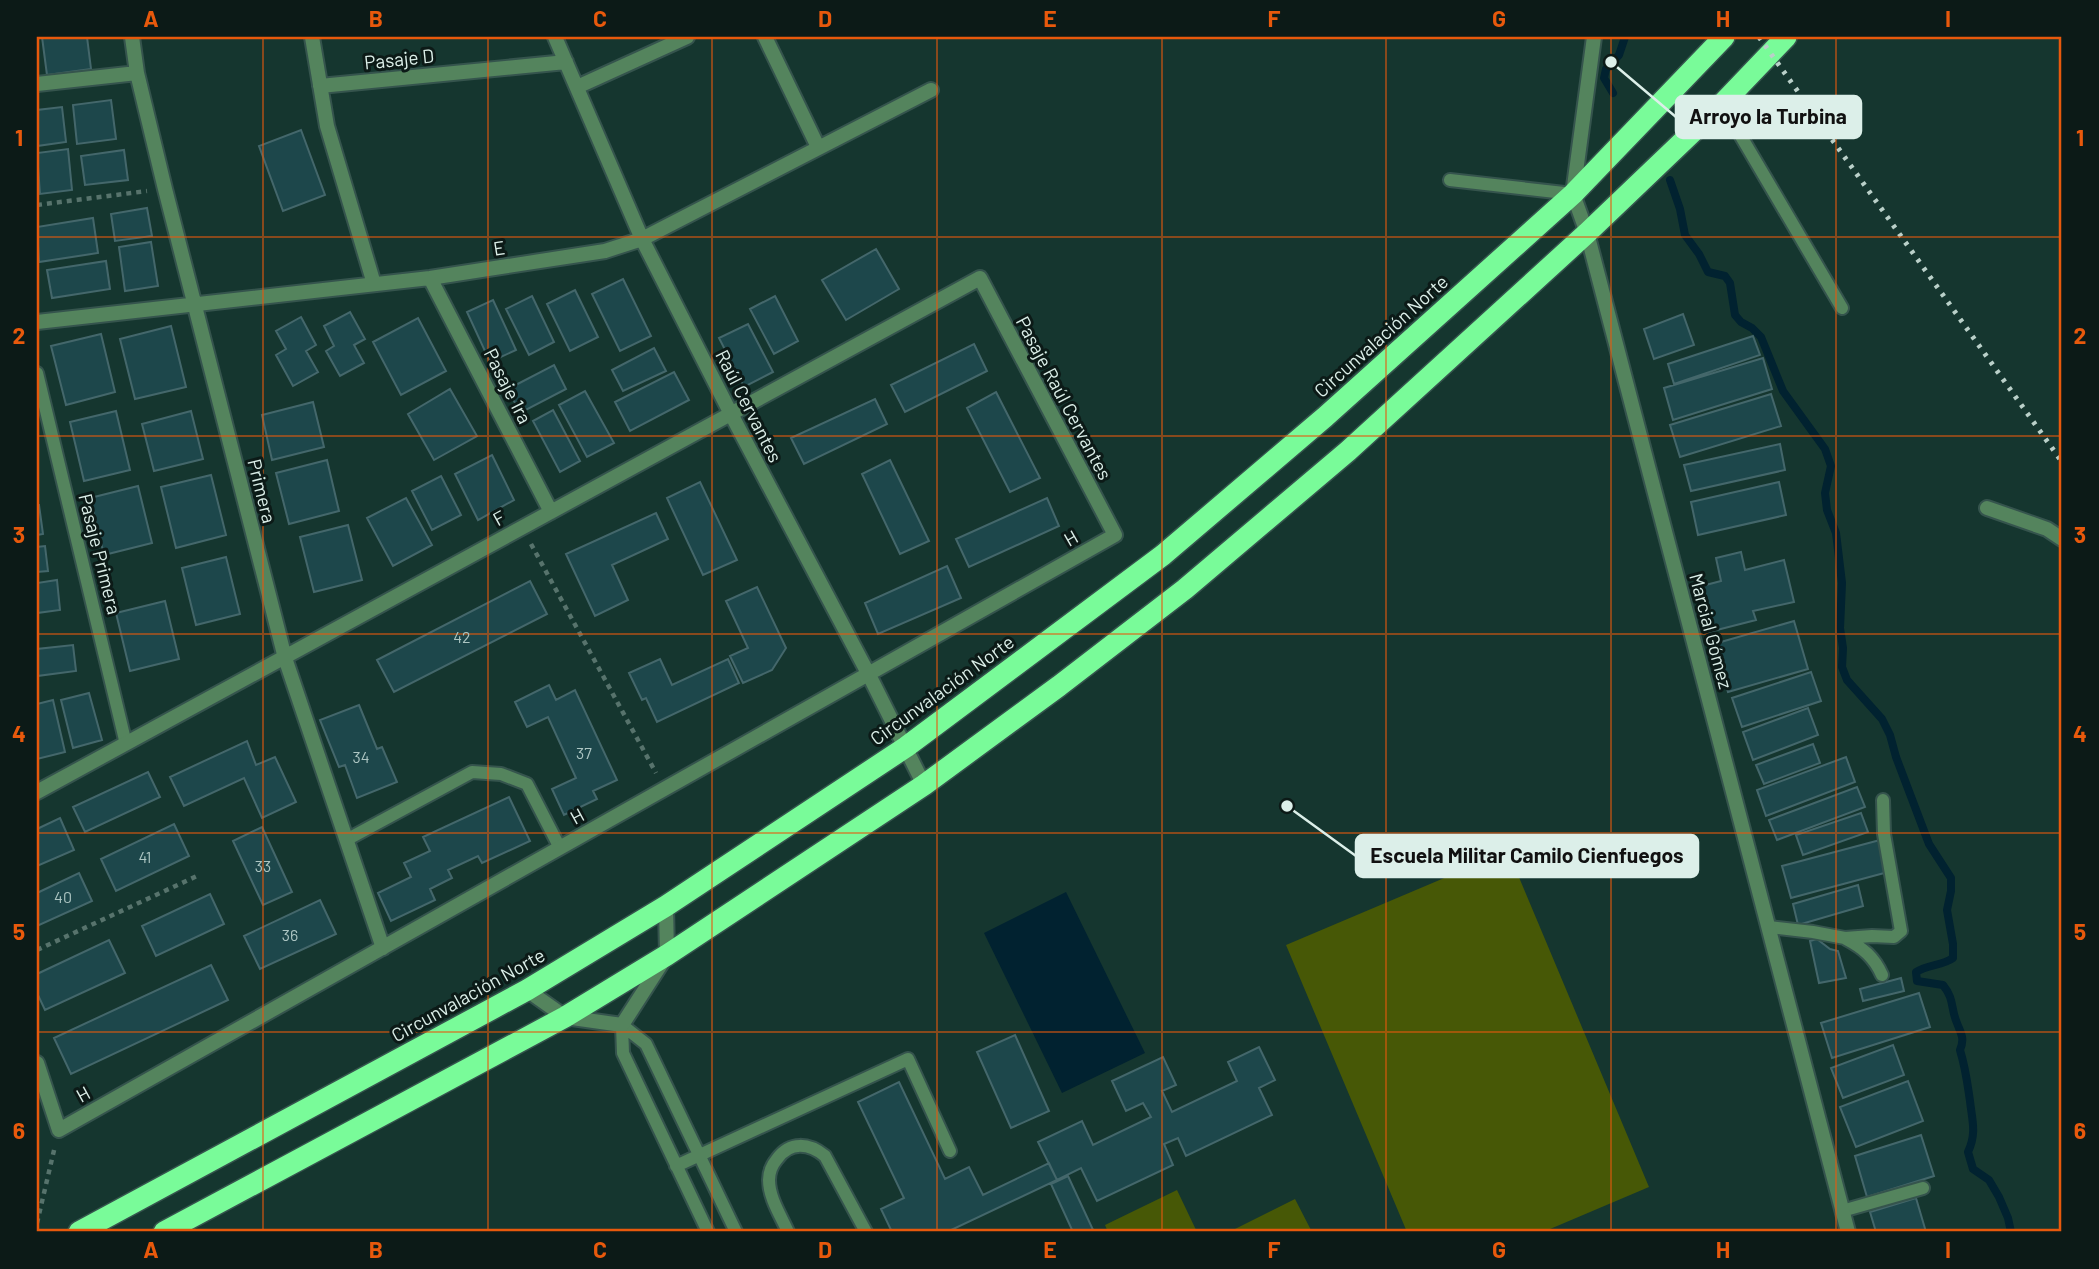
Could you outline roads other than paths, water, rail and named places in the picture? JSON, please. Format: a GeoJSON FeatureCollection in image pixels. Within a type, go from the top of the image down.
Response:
{"type":"FeatureCollection","features":[{"type":"Feature","properties":{"kind":"highway","name":"Circunvalación Norte"},"geometry":{"type":"LineString","coordinates":[[79,1232],[527,990],[666,906],[906,747],[1163,555],[1325,417],[1573,194],[1724,37]]}},
{"type":"Feature","properties":{"kind":"highway"},"geometry":{"type":"LineString","coordinates":[[164,1232],[565,1017],[667,955],[924,785],[1059,686],[1185,589],[1348,451],[1587,233],[1722,104],[1786,37]]}},
{"type":"Feature","properties":{"kind":"street","name":"Primera"},"geometry":{"type":"LineString","coordinates":[[132,37],[137,73],[165,189],[285,657],[383,948]]}},
{"type":"Feature","properties":{"kind":"street"},"geometry":{"type":"LineString","coordinates":[[312,37],[327,126],[374,284]]}},
{"type":"Feature","properties":{"kind":"street","name":"Raúl Cervantes"},"geometry":{"type":"LineString","coordinates":[[555,37],[642,239],[924,785]]}},
{"type":"Feature","properties":{"kind":"street"},"geometry":{"type":"LineString","coordinates":[[577,87],[687,37]]}},
{"type":"Feature","properties":{"kind":"street"},"geometry":{"type":"LineString","coordinates":[[765,37],[818,147]]}},
{"type":"Feature","properties":{"kind":"street","name":"Marcial Gómez"},"geometry":{"type":"LineString","coordinates":[[1594,37],[1573,194],[1587,233],[1848,1232]]}},
{"type":"Feature","properties":{"kind":"street","name":"Pasaje D"},"geometry":{"type":"LineString","coordinates":[[320,86],[566,62]]}},
{"type":"Feature","properties":{"kind":"street"},"geometry":{"type":"LineString","coordinates":[[37,84],[137,73]]}},
{"type":"Feature","properties":{"kind":"street","name":"E"},"geometry":{"type":"LineString","coordinates":[[37,322],[430,278],[605,251],[642,239],[931,90]]}},
{"type":"Feature","properties":{"kind":"street","name":"Pasaje 1ra"},"geometry":{"type":"LineString","coordinates":[[430,278],[551,512]]}},
{"type":"Feature","properties":{"kind":"street","name":"F"},"geometry":{"type":"LineString","coordinates":[[37,792],[980,278]]}},
{"type":"Feature","properties":{"kind":"street","name":"Pasaje Raúl Cervantes"},"geometry":{"type":"LineString","coordinates":[[980,278],[1115,535]]}},
{"type":"Feature","properties":{"kind":"street"},"geometry":{"type":"LineString","coordinates":[[1987,508],[2048,529],[2062,539]]}},
{"type":"Feature","properties":{"kind":"street","name":"H"},"geometry":{"type":"LineString","coordinates":[[37,1063],[59,1130],[1115,535]]}},
{"type":"Feature","properties":{"kind":"street"},"geometry":{"type":"LineString","coordinates":[[527,990],[565,1017],[622,1025],[667,955],[666,906]]}},
{"type":"Feature","properties":{"kind":"lane"},"geometry":{"type":"LineString","coordinates":[[1722,104],[1842,308]]}},
{"type":"Feature","properties":{"kind":"lane"},"geometry":{"type":"LineString","coordinates":[[1450,180],[1573,194]]}},
{"type":"Feature","properties":{"kind":"lane","name":"Pasaje Primera"},"geometry":{"type":"LineString","coordinates":[[37,373],[126,744]]}},
{"type":"Feature","properties":{"kind":"lane"},"geometry":{"type":"LineString","coordinates":[[348,839],[472,772],[501,774],[527,784],[560,848]]}},
{"type":"Feature","properties":{"kind":"lane"},"geometry":{"type":"LineString","coordinates":[[1845,939],[1894,937],[1901,931],[1884,834],[1883,800]]}},
{"type":"Feature","properties":{"kind":"lane"},"geometry":{"type":"LineString","coordinates":[[1769,927],[1845,939],[1864,948],[1877,962],[1882,975]]}},
{"type":"Feature","properties":{"kind":"lane"},"geometry":{"type":"LineString","coordinates":[[622,1025],[646,1044],[736,1232]]}},
{"type":"Feature","properties":{"kind":"lane"},"geometry":{"type":"LineString","coordinates":[[622,1025],[623,1053],[708,1232]]}},
{"type":"Feature","properties":{"kind":"lane"},"geometry":{"type":"LineString","coordinates":[[676,1166],[908,1059],[950,1151]]}},
{"type":"Feature","properties":{"kind":"lane"},"geometry":{"type":"LineString","coordinates":[[788,1232],[772,1195],[769,1179],[771,1167],[787,1148],[803,1145],[814,1148],[825,1156],[866,1232]]}},
{"type":"Feature","properties":{"kind":"lane"},"geometry":{"type":"LineString","coordinates":[[1842,1211],[1923,1188]]}},
{"type":"Feature","properties":{"kind":"water"},"geometry":{"type":"Polygon","coordinates":[[[1066,892],[1145,1053],[1062,1093],[984,933],[1066,892]]]}},
{"type":"Feature","properties":{"kind":"waterway"},"geometry":{"type":"LineString","coordinates":[[1613,93],[1604,78],[1606,69],[1619,55],[1625,37]]}},
{"type":"Feature","properties":{"kind":"waterway"},"geometry":{"type":"LineString","coordinates":[[1670,180],[1685,235],[1708,272],[1725,276],[1730,283],[1735,315],[1761,337],[1783,391],[1825,449],[1831,466],[1825,493],[1827,510],[1836,533],[1842,583],[1842,667],[1847,680],[1882,719],[1929,844],[1951,878],[1947,910],[1953,958],[1916,972],[1917,981],[1943,985],[1949,995],[1962,1036],[1960,1050],[1973,1120],[1968,1152],[1973,1169],[1989,1180],[1999,1197],[2011,1232]]}},
{"type":"Feature","properties":{"kind":"railway"},"geometry":{"type":"LineString","coordinates":[[1759,37],[2062,462]]}},
{"type":"Feature","properties":{"kind":"place","name":"Arroyo la Turbina"},"geometry":{"type":"Point","coordinates":[1611,62]}},
{"type":"Feature","properties":{"kind":"place","name":"Escuela Militar Camilo Cienfuegos"},"geometry":{"type":"Point","coordinates":[1287,806]}}]}
